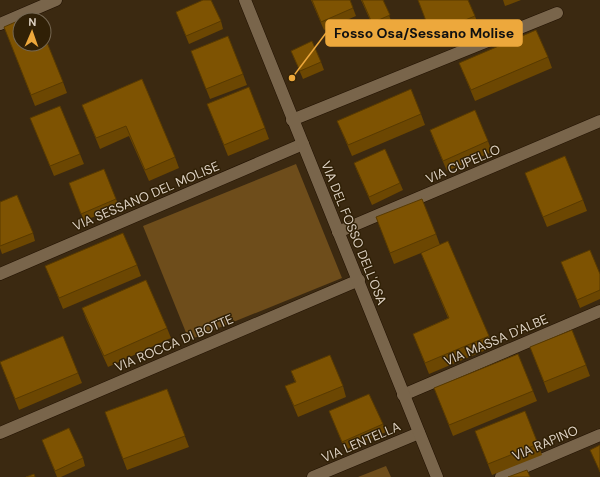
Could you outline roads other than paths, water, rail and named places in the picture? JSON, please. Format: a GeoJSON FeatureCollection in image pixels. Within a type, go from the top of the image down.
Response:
{"type":"FeatureCollection","features":[{"type":"Feature","properties":{"kind":"street"},"geometry":{"type":"LineString","coordinates":[[0,24],[56,0]]}},
{"type":"Feature","properties":{"kind":"street","name":"VIA DEL FOSSO DELL'OSA"},"geometry":{"type":"LineString","coordinates":[[245,0],[292,120],[437,477]]}},
{"type":"Feature","properties":{"kind":"street"},"geometry":{"type":"LineString","coordinates":[[292,120],[557,13]]}},
{"type":"Feature","properties":{"kind":"street","name":"VIA CUPELLO"},"geometry":{"type":"LineString","coordinates":[[338,232],[600,121]]}},
{"type":"Feature","properties":{"kind":"street","name":"VIA SESSANO DEL MOLISE"},"geometry":{"type":"LineString","coordinates":[[0,274],[303,144]]}},
{"type":"Feature","properties":{"kind":"street","name":"VIA ROCCA DI BOTTE"},"geometry":{"type":"LineString","coordinates":[[0,433],[358,280]]}},
{"type":"Feature","properties":{"kind":"street","name":"VIA MASSA D'ALBE"},"geometry":{"type":"LineString","coordinates":[[403,395],[600,311]]}},
{"type":"Feature","properties":{"kind":"street","name":"VIA LENTELLA"},"geometry":{"type":"LineString","coordinates":[[313,477],[419,433]]}},
{"type":"Feature","properties":{"kind":"street","name":"VIA RAPINO"},"geometry":{"type":"LineString","coordinates":[[501,477],[600,435]]}},
{"type":"Feature","properties":{"kind":"place","name":"Fosso Osa/Sessano Molise"},"geometry":{"type":"Point","coordinates":[292,78]}}]}
